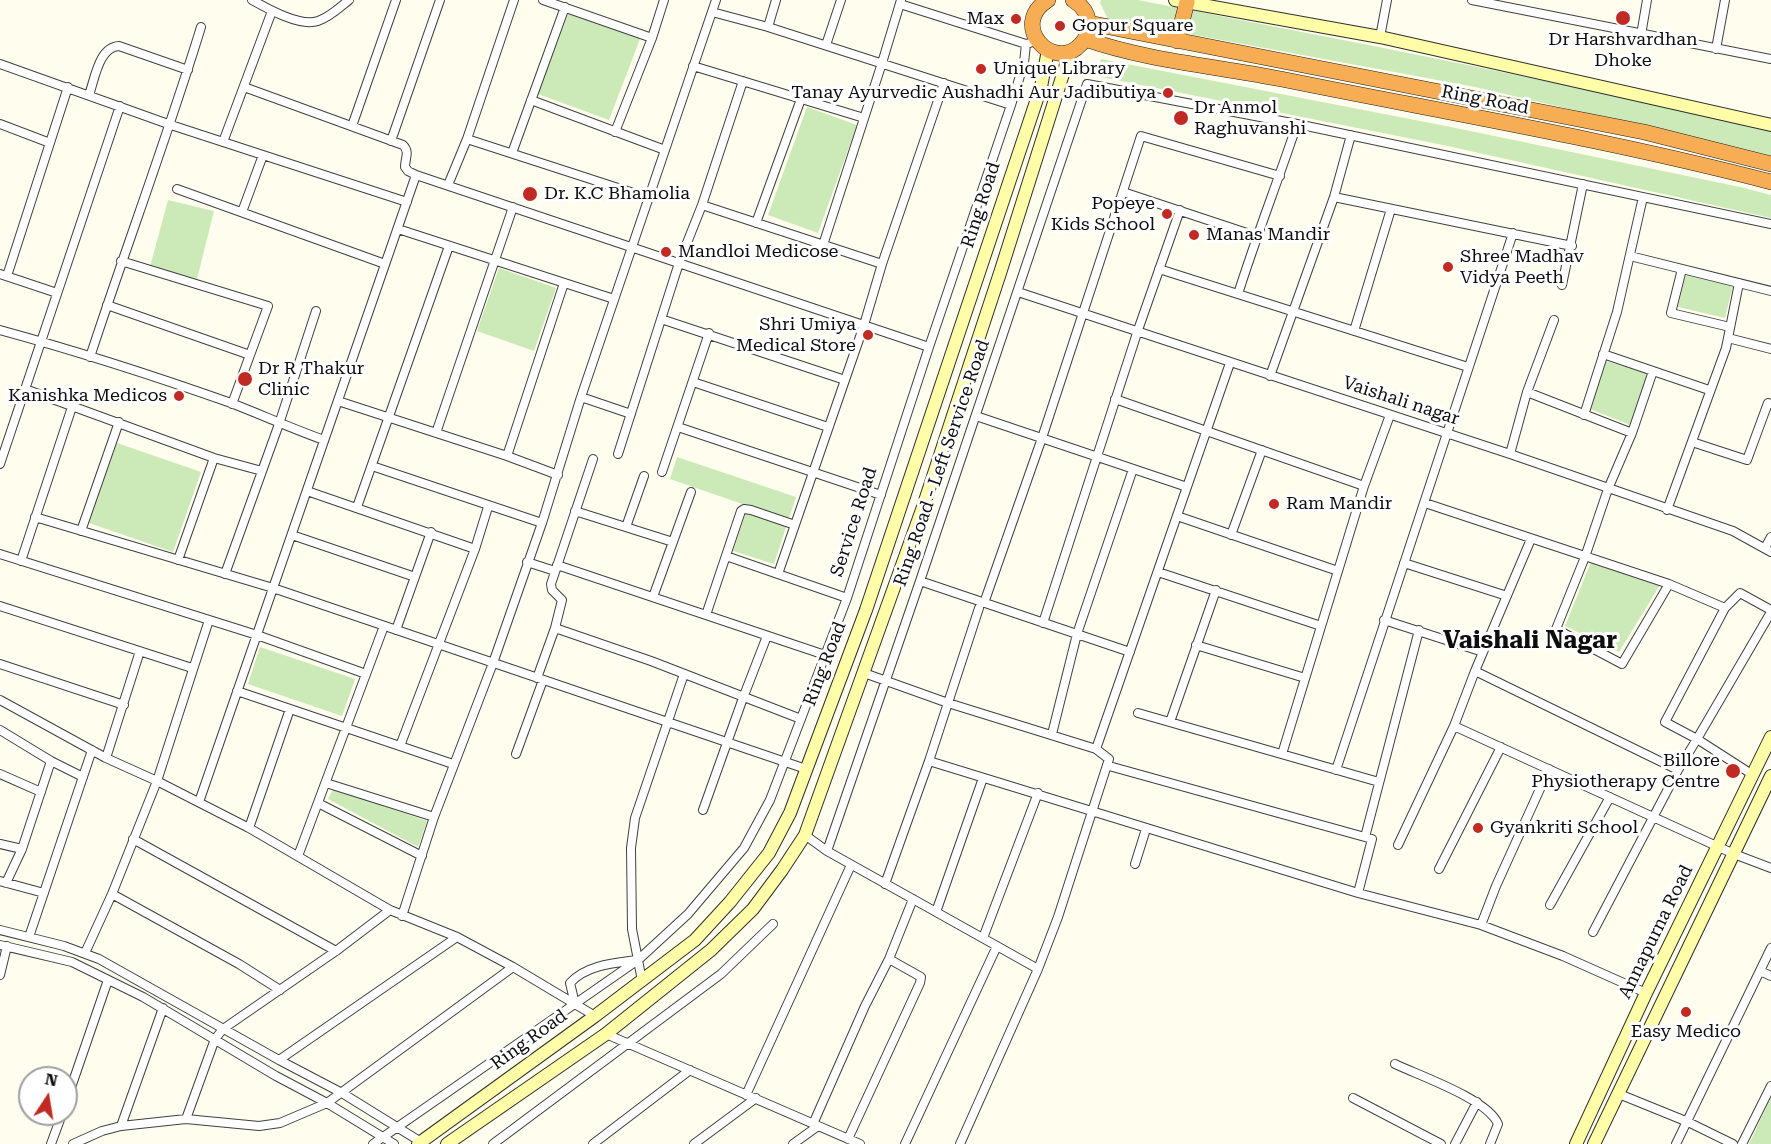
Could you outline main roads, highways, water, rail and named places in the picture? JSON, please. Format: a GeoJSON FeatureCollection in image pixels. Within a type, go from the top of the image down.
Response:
{"type":"FeatureCollection","features":[{"type":"Feature","properties":{"kind":"highway"},"geometry":{"type":"LineString","coordinates":[[1044,1],[1034,15],[1033,29],[1037,45],[1062,53],[1070,52],[1079,46],[1085,39],[1089,24],[1083,9],[1073,0]]}},
{"type":"Feature","properties":{"kind":"highway"},"geometry":{"type":"LineString","coordinates":[[1177,41],[1181,1]]}},
{"type":"Feature","properties":{"kind":"highway","name":"Ring Road"},"geometry":{"type":"LineString","coordinates":[[1089,24],[1644,132],[1771,164]]}},
{"type":"Feature","properties":{"kind":"highway","name":"Ring Road"},"geometry":{"type":"LineString","coordinates":[[1085,39],[1113,49],[1275,78],[1693,162],[1771,182]]}},
{"type":"Feature","properties":{"kind":"main road"},"geometry":{"type":"LineString","coordinates":[[1181,1],[1380,38],[1771,125]]}},
{"type":"Feature","properties":{"kind":"main road","name":"Ring Road"},"geometry":{"type":"LineString","coordinates":[[419,1143],[595,1016],[694,940],[730,902],[769,853],[790,813],[870,598],[1041,87],[1037,45]]}},
{"type":"Feature","properties":{"kind":"main road","name":"Ring Road"},"geometry":{"type":"LineString","coordinates":[[447,1144],[606,1034],[711,950],[753,909],[805,835],[928,493],[1070,52]]}},
{"type":"Feature","properties":{"kind":"main road","name":"Annapurna Road"},"geometry":{"type":"LineString","coordinates":[[1576,1144],[1646,993],[1771,737]]}},
{"type":"Feature","properties":{"kind":"main road","name":"Annapurna Road"},"geometry":{"type":"LineString","coordinates":[[1594,1144],[1771,776]]}},
{"type":"Feature","properties":{"kind":"main road"},"geometry":{"type":"LineString","coordinates":[[642,981],[655,996]]}},
{"type":"Feature","properties":{"kind":"place","name":"Dr Harshvardhan Dhoke"},"geometry":{"type":"Point","coordinates":[1623,18]}},
{"type":"Feature","properties":{"kind":"place","name":"Max"},"geometry":{"type":"Point","coordinates":[1016,19]}},
{"type":"Feature","properties":{"kind":"place","name":"Gopur Square"},"geometry":{"type":"Point","coordinates":[1060,26]}},
{"type":"Feature","properties":{"kind":"place","name":"Unique Library"},"geometry":{"type":"Point","coordinates":[981,69]}},
{"type":"Feature","properties":{"kind":"place","name":"Tanay Ayurvedic Aushadhi Aur Jadibutiya"},"geometry":{"type":"Point","coordinates":[1168,93]}},
{"type":"Feature","properties":{"kind":"place","name":"Dr Anmol Raghuvanshi"},"geometry":{"type":"Point","coordinates":[1181,118]}},
{"type":"Feature","properties":{"kind":"place","name":"Dr. K.C Bhamolia"},"geometry":{"type":"Point","coordinates":[530,194]}},
{"type":"Feature","properties":{"kind":"place","name":"Popeye Kids School"},"geometry":{"type":"Point","coordinates":[1167,214]}},
{"type":"Feature","properties":{"kind":"place","name":"Manas Mandir"},"geometry":{"type":"Point","coordinates":[1194,235]}},
{"type":"Feature","properties":{"kind":"place","name":"Mandloi Medicose"},"geometry":{"type":"Point","coordinates":[666,252]}},
{"type":"Feature","properties":{"kind":"place","name":"Shree Madhav Vidya Peeth"},"geometry":{"type":"Point","coordinates":[1448,267]}},
{"type":"Feature","properties":{"kind":"place","name":"Shri Umiya Medical Store"},"geometry":{"type":"Point","coordinates":[868,335]}},
{"type":"Feature","properties":{"kind":"place","name":"Dr R Thakur Clinic"},"geometry":{"type":"Point","coordinates":[245,379]}},
{"type":"Feature","properties":{"kind":"place","name":"Kanishka Medicos"},"geometry":{"type":"Point","coordinates":[179,396]}},
{"type":"Feature","properties":{"kind":"place","name":"Ram Mandir"},"geometry":{"type":"Point","coordinates":[1274,504]}},
{"type":"Feature","properties":{"kind":"place","name":"Billore Physiotherapy Centre"},"geometry":{"type":"Point","coordinates":[1733,771]}},
{"type":"Feature","properties":{"kind":"place","name":"Gyankriti School"},"geometry":{"type":"Point","coordinates":[1478,828]}},
{"type":"Feature","properties":{"kind":"place","name":"Easy Medico"},"geometry":{"type":"Point","coordinates":[1686,1012]}},
{"type":"Feature","properties":{"kind":"district","name":"Vaishali Nagar"},"geometry":{"type":"Point","coordinates":[1530,641]}}]}
